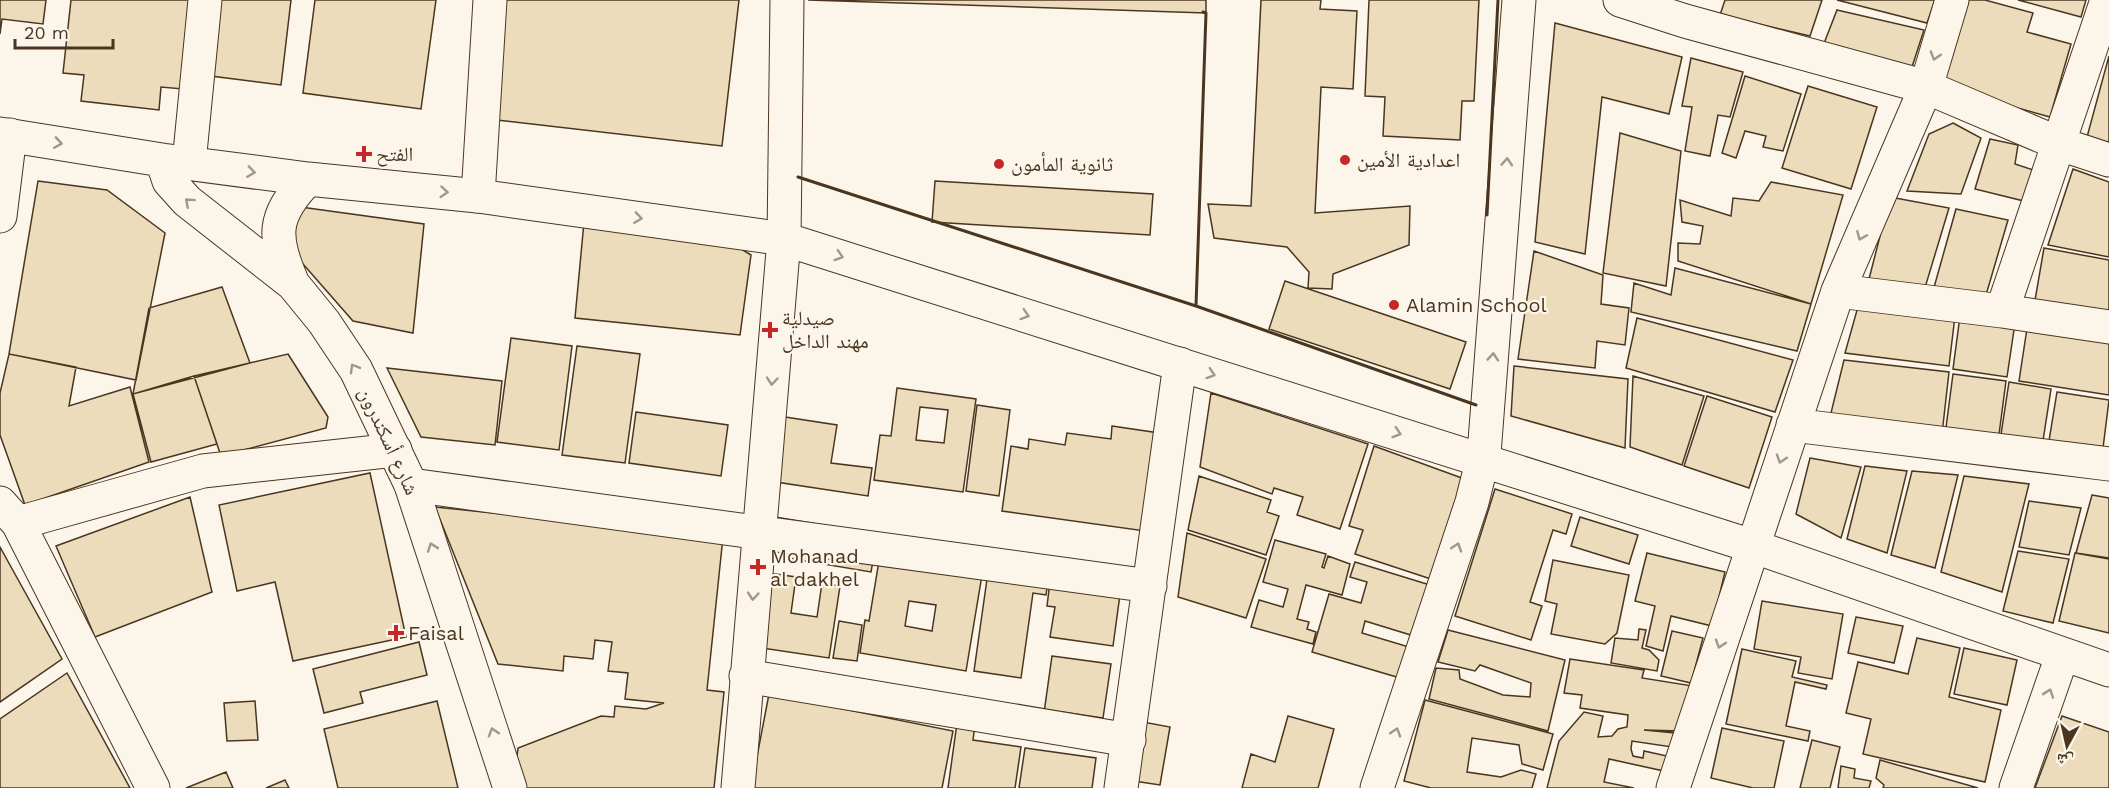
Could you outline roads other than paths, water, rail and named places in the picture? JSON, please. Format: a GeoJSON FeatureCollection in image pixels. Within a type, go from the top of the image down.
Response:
{"type":"FeatureCollection","features":[{"type":"Feature","properties":{"kind":"street"},"geometry":{"type":"LineString","coordinates":[[176,162],[205,0]]}},
{"type":"Feature","properties":{"kind":"street"},"geometry":{"type":"LineString","coordinates":[[478,196],[490,0]]}},
{"type":"Feature","properties":{"kind":"street"},"geometry":{"type":"LineString","coordinates":[[738,788],[784,238],[787,0]]}},
{"type":"Feature","properties":{"kind":"street"},"geometry":{"type":"LineString","coordinates":[[1377,788],[1472,502],[1482,460],[1490,401],[1519,0]]}},
{"type":"Feature","properties":{"kind":"street"},"geometry":{"type":"LineString","coordinates":[[1620,0],[1690,11],[1926,87],[2060,144],[2109,160]]}},
{"type":"Feature","properties":{"kind":"street"},"geometry":{"type":"LineString","coordinates":[[1673,788],[1838,291],[1926,87],[1952,0]]}},
{"type":"Feature","properties":{"kind":"street"},"geometry":{"type":"LineString","coordinates":[[2002,311],[2107,0]]}},
{"type":"Feature","properties":{"kind":"street"},"geometry":{"type":"LineString","coordinates":[[0,216],[5,135],[176,162],[308,179],[478,196],[784,238],[1752,546],[2062,656],[2109,670]]}},
{"type":"Feature","properties":{"kind":"street","name":"شارع أسكندرون"},"geometry":{"type":"LineString","coordinates":[[176,162],[169,181],[187,201],[293,284],[324,322],[356,369],[411,485],[510,788]]}},
{"type":"Feature","properties":{"kind":"street"},"geometry":{"type":"LineString","coordinates":[[293,284],[280,253],[278,226],[288,199],[308,179]]}},
{"type":"Feature","properties":{"kind":"street"},"geometry":{"type":"LineString","coordinates":[[1838,291],[2109,327]]}},
{"type":"Feature","properties":{"kind":"street"},"geometry":{"type":"LineString","coordinates":[[1121,788],[1180,364]]}},
{"type":"Feature","properties":{"kind":"street"},"geometry":{"type":"LineString","coordinates":[[1793,425],[2109,464]]}},
{"type":"Feature","properties":{"kind":"street"},"geometry":{"type":"LineString","coordinates":[[153,788],[9,513],[203,471],[395,450]]}},
{"type":"Feature","properties":{"kind":"street"},"geometry":{"type":"LineString","coordinates":[[411,485],[1150,586]]}},
{"type":"Feature","properties":{"kind":"street"},"geometry":{"type":"LineString","coordinates":[[2016,788],[2062,656]]}},
{"type":"Feature","properties":{"kind":"street"},"geometry":{"type":"LineString","coordinates":[[746,676],[1129,740]]}},
{"type":"Feature","properties":{"kind":"place","name":"الفتح"},"geometry":{"type":"Point","coordinates":[364,154]}},
{"type":"Feature","properties":{"kind":"place","name":"اعدادية الأمين"},"geometry":{"type":"Point","coordinates":[1345,160]}},
{"type":"Feature","properties":{"kind":"place","name":"ثانوية المأمون"},"geometry":{"type":"Point","coordinates":[999,164]}},
{"type":"Feature","properties":{"kind":"place","name":"Alamin School"},"geometry":{"type":"Point","coordinates":[1394,305]}},
{"type":"Feature","properties":{"kind":"place","name":"صيدلية مهند الداخل"},"geometry":{"type":"Point","coordinates":[770,330]}},
{"type":"Feature","properties":{"kind":"place","name":"Mohanad al dakhel"},"geometry":{"type":"Point","coordinates":[758,567]}},
{"type":"Feature","properties":{"kind":"place","name":"Faisal"},"geometry":{"type":"Point","coordinates":[396,633]}}]}
